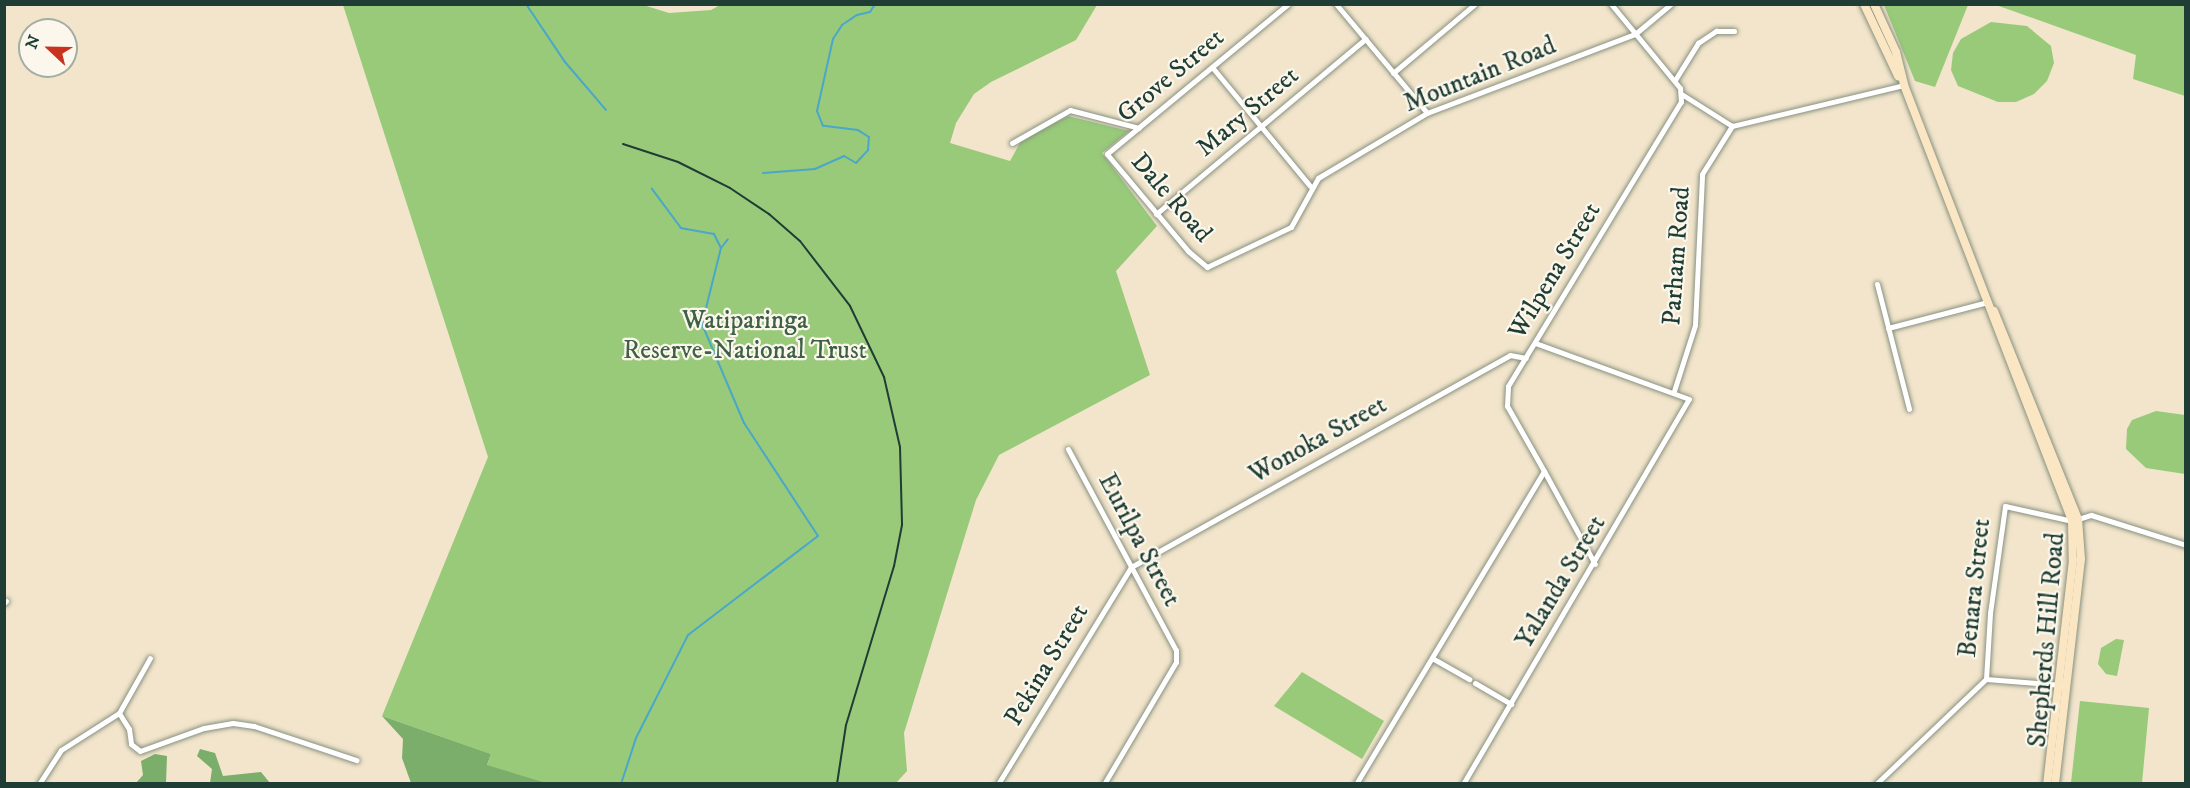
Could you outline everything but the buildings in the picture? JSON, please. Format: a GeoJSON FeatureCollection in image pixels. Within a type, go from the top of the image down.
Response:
{"type":"FeatureCollection","features":[{"type":"Feature","properties":{"kind":"main road","name":"Shepherds Hill Road"},"geometry":{"type":"LineString","coordinates":[[1864,4],[1904,85],[1988,302],[2003,326],[2075,520],[2081,559],[2047,783]]}},
{"type":"Feature","properties":{"kind":"main road","name":"Shepherds Hill Road"},"geometry":{"type":"LineString","coordinates":[[1874,4],[1896,52],[1904,85]]}},
{"type":"Feature","properties":{"kind":"main road","name":"Shepherds Hill Road"},"geometry":{"type":"LineString","coordinates":[[2055,783],[2062,685]]}},
{"type":"Feature","properties":{"kind":"street","name":"Grove Street"},"geometry":{"type":"LineString","coordinates":[[1107,154],[1287,4]]}},
{"type":"Feature","properties":{"kind":"street"},"geometry":{"type":"LineString","coordinates":[[1336,4],[1427,113]]}},
{"type":"Feature","properties":{"kind":"street"},"geometry":{"type":"LineString","coordinates":[[1393,73],[1475,4]]}},
{"type":"Feature","properties":{"kind":"street"},"geometry":{"type":"LineString","coordinates":[[1611,4],[1674,80],[1683,95],[1732,126],[1904,85]]}},
{"type":"Feature","properties":{"kind":"street"},"geometry":{"type":"LineString","coordinates":[[1635,34],[1671,4]]}},
{"type":"Feature","properties":{"kind":"street"},"geometry":{"type":"LineString","coordinates":[[1674,80],[1698,43],[1716,31],[1734,31]]}},
{"type":"Feature","properties":{"kind":"street","name":"Mountain Road"},"geometry":{"type":"LineString","coordinates":[[1207,267],[1291,227],[1310,186],[1318,177],[1427,113],[1635,34]]}},
{"type":"Feature","properties":{"kind":"street","name":"Mary Street"},"geometry":{"type":"LineString","coordinates":[[1156,214],[1365,39]]}},
{"type":"Feature","properties":{"kind":"street"},"geometry":{"type":"LineString","coordinates":[[1212,68],[1310,186]]}},
{"type":"Feature","properties":{"kind":"street","name":"Wilpena Street"},"geometry":{"type":"LineString","coordinates":[[1595,564],[1508,406],[1506,396],[1526,358],[1683,95]]}},
{"type":"Feature","properties":{"kind":"street"},"geometry":{"type":"LineString","coordinates":[[1012,143],[1070,110],[1139,128]]}},
{"type":"Feature","properties":{"kind":"street","name":"Parham Road"},"geometry":{"type":"LineString","coordinates":[[1674,391],[1695,326],[1702,174],[1732,126]]}},
{"type":"Feature","properties":{"kind":"street","name":"Dale Road"},"geometry":{"type":"LineString","coordinates":[[1107,154],[1156,214],[1207,267]]}},
{"type":"Feature","properties":{"kind":"street"},"geometry":{"type":"LineString","coordinates":[[1877,284],[1909,409]]}},
{"type":"Feature","properties":{"kind":"street"},"geometry":{"type":"LineString","coordinates":[[1888,328],[1988,302]]}},
{"type":"Feature","properties":{"kind":"street"},"geometry":{"type":"LineString","coordinates":[[1535,343],[1674,391]]}},
{"type":"Feature","properties":{"kind":"street","name":"Wonoka Street"},"geometry":{"type":"LineString","coordinates":[[1131,567],[1510,355],[1526,358]]}},
{"type":"Feature","properties":{"kind":"street","name":"Yalanda Street"},"geometry":{"type":"LineString","coordinates":[[1463,783],[1595,564],[1689,399],[1674,391]]}},
{"type":"Feature","properties":{"kind":"street","name":"Eurilpa Street"},"geometry":{"type":"LineString","coordinates":[[1068,449],[1176,650],[1176,662],[1104,783]]}},
{"type":"Feature","properties":{"kind":"street"},"geometry":{"type":"LineString","coordinates":[[1356,783],[1544,471]]}},
{"type":"Feature","properties":{"kind":"street","name":"Benara Street"},"geometry":{"type":"LineString","coordinates":[[1986,679],[2002,509],[2010,505],[2075,520]]}},
{"type":"Feature","properties":{"kind":"street"},"geometry":{"type":"LineString","coordinates":[[2075,520],[2091,515],[2186,545]]}},
{"type":"Feature","properties":{"kind":"street","name":"Pekina Street"},"geometry":{"type":"LineString","coordinates":[[998,783],[1131,567]]}},
{"type":"Feature","properties":{"kind":"street"},"geometry":{"type":"LineString","coordinates":[[39,783],[61,750],[119,713],[150,658]]}},
{"type":"Feature","properties":{"kind":"street"},"geometry":{"type":"LineString","coordinates":[[1432,658],[1469,679]]}},
{"type":"Feature","properties":{"kind":"street"},"geometry":{"type":"LineString","coordinates":[[1876,783],[1986,679],[2062,685]]}},
{"type":"Feature","properties":{"kind":"street"},"geometry":{"type":"LineString","coordinates":[[1475,683],[1511,704]]}},
{"type":"Feature","properties":{"kind":"street"},"geometry":{"type":"LineString","coordinates":[[119,713],[129,729],[131,744],[140,750],[204,728],[233,723],[254,726],[356,760]]}},
{"type":"Feature","properties":{"kind":"green space","name":"Watiparinga Reserve-National Trust"},"geometry":{"type":"Polygon","coordinates":[[[640,4],[669,13],[711,10],[722,4],[1097,5],[1076,40],[991,82],[974,94],[956,123],[950,143],[1010,161],[1021,141],[1068,116],[1129,131],[1102,153],[1157,226],[1116,271],[1150,375],[999,455],[976,500],[904,733],[907,771],[896,783],[481,783],[491,754],[382,716],[488,457],[343,5],[640,4]]]}},
{"type":"Feature","properties":{"kind":"green space"},"geometry":{"type":"Polygon","coordinates":[[[1884,5],[1968,5],[1935,87],[1915,81],[1884,5]]]}},
{"type":"Feature","properties":{"kind":"green space"},"geometry":{"type":"Polygon","coordinates":[[[1996,5],[2185,5],[2185,96],[2133,79],[2136,55],[1996,5]]]}},
{"type":"Feature","properties":{"kind":"green space"},"geometry":{"type":"Polygon","coordinates":[[[1991,22],[2027,26],[2051,46],[2054,63],[2047,81],[2034,94],[2016,102],[1998,102],[1958,86],[1951,70],[1953,53],[1961,39],[1991,22]]]}},
{"type":"Feature","properties":{"kind":"green space"},"geometry":{"type":"Polygon","coordinates":[[[2156,411],[2185,415],[2185,474],[2146,468],[2126,449],[2127,429],[2132,420],[2156,411]]]}},
{"type":"Feature","properties":{"kind":"green space"},"geometry":{"type":"Polygon","coordinates":[[[2116,639],[2124,640],[2117,676],[2106,674],[2098,664],[2101,648],[2116,639]]]}},
{"type":"Feature","properties":{"kind":"green space"},"geometry":{"type":"Polygon","coordinates":[[[1302,672],[1384,721],[1362,759],[1274,706],[1302,672]]]}},
{"type":"Feature","properties":{"kind":"green space"},"geometry":{"type":"Polygon","coordinates":[[[2080,701],[2149,708],[2142,783],[2071,783],[2080,701]]]}},
{"type":"Feature","properties":{"kind":"green space"},"geometry":{"type":"Polygon","coordinates":[[[382,716],[491,754],[487,765],[546,783],[411,783],[402,758],[403,739],[382,716]]]}},
{"type":"Feature","properties":{"kind":"green space"},"geometry":{"type":"Polygon","coordinates":[[[200,749],[215,753],[223,776],[261,772],[270,783],[210,783],[212,769],[197,756],[200,749]]]}},
{"type":"Feature","properties":{"kind":"green space"},"geometry":{"type":"Polygon","coordinates":[[[155,754],[167,756],[166,783],[136,783],[143,775],[141,761],[155,754]]]}},
{"type":"Feature","properties":{"kind":"waterway"},"geometry":{"type":"LineString","coordinates":[[526,4],[565,62],[606,110]]}},
{"type":"Feature","properties":{"kind":"waterway"},"geometry":{"type":"LineString","coordinates":[[763,173],[815,169],[844,156],[856,163],[868,150],[869,137],[858,130],[823,126],[817,111],[833,39],[842,25],[857,15],[870,12],[875,4]]}},
{"type":"Feature","properties":{"kind":"waterway"},"geometry":{"type":"LineString","coordinates":[[621,784],[636,738],[688,635],[818,536],[744,423],[702,324],[721,248],[714,234],[681,228],[652,189]]}},
{"type":"Feature","properties":{"kind":"waterway"},"geometry":{"type":"LineString","coordinates":[[721,248],[728,239]]}},
{"type":"Feature","properties":{"kind":"railway"},"geometry":{"type":"LineString","coordinates":[[623,144],[678,162],[730,188],[769,214],[800,241],[850,306],[884,377],[900,447],[902,525],[894,566],[846,725],[837,784]]}}]}
